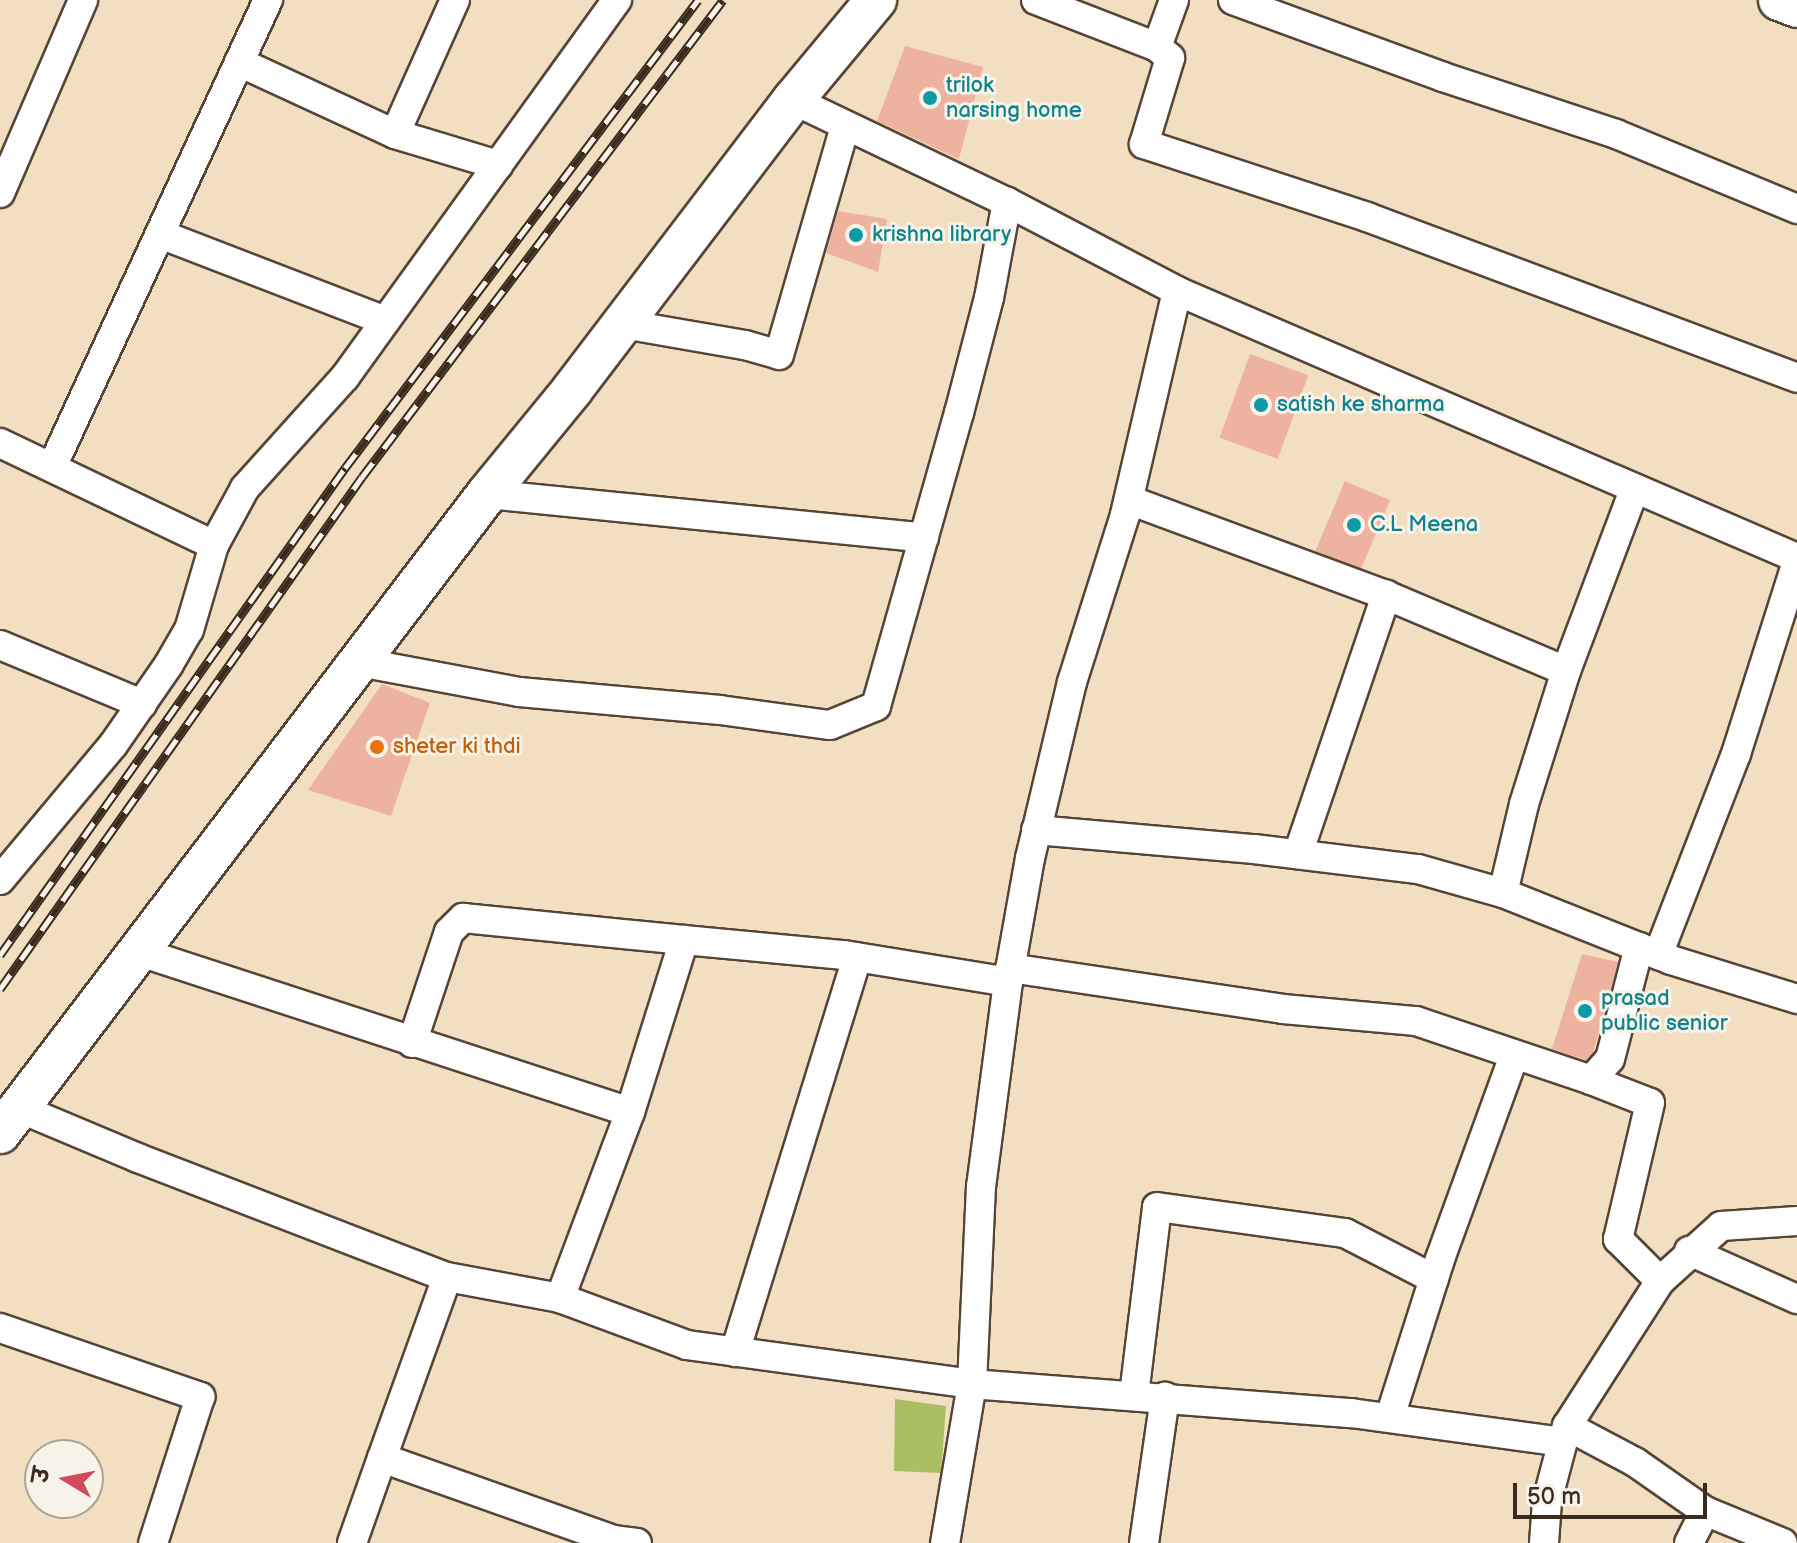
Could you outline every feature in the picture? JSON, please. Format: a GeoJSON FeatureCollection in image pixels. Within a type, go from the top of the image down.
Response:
{"type":"FeatureCollection","features":[{"type":"Feature","properties":{"kind":"street"},"geometry":{"type":"LineString","coordinates":[[0,193],[83,0]]}},
{"type":"Feature","properties":{"kind":"street"},"geometry":{"type":"LineString","coordinates":[[52,467],[268,0]]}},
{"type":"Feature","properties":{"kind":"street"},"geometry":{"type":"LineString","coordinates":[[395,134],[455,0]]}},
{"type":"Feature","properties":{"kind":"street"},"geometry":{"type":"LineString","coordinates":[[1,877],[75,793],[142,704],[189,630],[214,545],[245,488],[345,377],[617,0]]}},
{"type":"Feature","properties":{"kind":"street"},"geometry":{"type":"LineString","coordinates":[[876,0],[793,100],[623,324],[487,494],[10,1120],[138,1158],[447,1277],[560,1298],[687,1345],[972,1384],[1165,1397],[1565,1434],[1635,1462],[1705,1511],[1783,1543]]}},
{"type":"Feature","properties":{"kind":"street"},"geometry":{"type":"LineString","coordinates":[[1036,0],[1157,47],[1170,58],[1144,144],[1367,217],[1797,378]]}},
{"type":"Feature","properties":{"kind":"street"},"geometry":{"type":"LineString","coordinates":[[1157,47],[1174,0]]}},
{"type":"Feature","properties":{"kind":"street"},"geometry":{"type":"LineString","coordinates":[[1233,0],[1443,77],[1616,134],[1797,209]]}},
{"type":"Feature","properties":{"kind":"street"},"geometry":{"type":"LineString","coordinates":[[1779,0],[1797,7]]}},
{"type":"Feature","properties":{"kind":"street"},"geometry":{"type":"LineString","coordinates":[[239,62],[395,134],[498,165]]}},
{"type":"Feature","properties":{"kind":"street"},"geometry":{"type":"LineString","coordinates":[[793,100],[1007,202],[1177,291],[1797,560],[1736,754],[1649,951],[1610,1059],[1591,1080]]}},
{"type":"Feature","properties":{"kind":"street"},"geometry":{"type":"LineString","coordinates":[[623,324],[745,345],[780,355],[845,127]]}},
{"type":"Feature","properties":{"kind":"street"},"geometry":{"type":"LineString","coordinates":[[359,662],[519,692],[720,710],[830,725],[876,706],[989,298],[1007,202]]}},
{"type":"Feature","properties":{"kind":"street"},"geometry":{"type":"LineString","coordinates":[[160,234],[385,321]]}},
{"type":"Feature","properties":{"kind":"street"},"geometry":{"type":"LineString","coordinates":[[945,1543],[972,1384],[981,1186],[1009,975],[1036,830],[1072,682],[1129,500],[1177,291]]}},
{"type":"Feature","properties":{"kind":"street"},"geometry":{"type":"LineString","coordinates":[[0,443],[214,545]]}},
{"type":"Feature","properties":{"kind":"street"},"geometry":{"type":"LineString","coordinates":[[1503,893],[1524,804],[1566,671],[1634,490]]}},
{"type":"Feature","properties":{"kind":"street"},"geometry":{"type":"LineString","coordinates":[[487,494],[924,538]]}},
{"type":"Feature","properties":{"kind":"street"},"geometry":{"type":"LineString","coordinates":[[1129,500],[1386,595],[1566,671]]}},
{"type":"Feature","properties":{"kind":"street"},"geometry":{"type":"LineString","coordinates":[[1298,854],[1386,595]]}},
{"type":"Feature","properties":{"kind":"street"},"geometry":{"type":"LineString","coordinates":[[0,645],[142,704]]}},
{"type":"Feature","properties":{"kind":"street"},"geometry":{"type":"LineString","coordinates":[[1036,830],[1298,854],[1418,869],[1503,893],[1649,951],[1797,999]]}},
{"type":"Feature","properties":{"kind":"street"},"geometry":{"type":"LineString","coordinates":[[412,1043],[449,932],[463,918],[857,957],[1283,1009],[1416,1021],[1650,1103],[1618,1239],[1660,1281]]}},
{"type":"Feature","properties":{"kind":"street"},"geometry":{"type":"LineString","coordinates":[[560,1298],[630,1112],[684,940]]}},
{"type":"Feature","properties":{"kind":"street"},"geometry":{"type":"LineString","coordinates":[[140,952],[630,1112]]}},
{"type":"Feature","properties":{"kind":"street"},"geometry":{"type":"LineString","coordinates":[[735,1352],[857,957]]}},
{"type":"Feature","properties":{"kind":"street"},"geometry":{"type":"LineString","coordinates":[[1390,1417],[1434,1279],[1514,1056]]}},
{"type":"Feature","properties":{"kind":"street"},"geometry":{"type":"LineString","coordinates":[[1134,1395],[1157,1207],[1345,1233],[1434,1279]]}},
{"type":"Feature","properties":{"kind":"street"},"geometry":{"type":"LineString","coordinates":[[1544,1543],[1547,1501],[1565,1434],[1660,1281],[1689,1251],[1721,1226],[1797,1221]]}},
{"type":"Feature","properties":{"kind":"street"},"geometry":{"type":"LineString","coordinates":[[1689,1251],[1797,1299]]}},
{"type":"Feature","properties":{"kind":"street"},"geometry":{"type":"LineString","coordinates":[[352,1543],[447,1277]]}},
{"type":"Feature","properties":{"kind":"street"},"geometry":{"type":"LineString","coordinates":[[0,1328],[200,1397],[153,1543]]}},
{"type":"Feature","properties":{"kind":"street"},"geometry":{"type":"LineString","coordinates":[[1144,1543],[1165,1397]]}},
{"type":"Feature","properties":{"kind":"street"},"geometry":{"type":"LineString","coordinates":[[382,1458],[613,1540],[637,1543]]}},
{"type":"Feature","properties":{"kind":"street"},"geometry":{"type":"LineString","coordinates":[[1689,1543],[1705,1511]]}},
{"type":"Feature","properties":{"kind":"green space"},"geometry":{"type":"Polygon","coordinates":[[[895,1399],[946,1406],[941,1473],[894,1471],[895,1399]]]}},
{"type":"Feature","properties":{"kind":"building","name":"trilok narsing home"},"geometry":{"type":"Polygon","coordinates":[[[905,46],[983,67],[959,159],[877,121],[905,46]]]}},
{"type":"Feature","properties":{"kind":"building","name":"krishna library"},"geometry":{"type":"Polygon","coordinates":[[[838,211],[887,219],[878,272],[826,253],[838,211]]]}},
{"type":"Feature","properties":{"kind":"building","name":"satish ke sharma"},"geometry":{"type":"Polygon","coordinates":[[[1250,354],[1308,375],[1278,459],[1220,438],[1250,354]]]}},
{"type":"Feature","properties":{"kind":"building","name":"C.L Meena"},"geometry":{"type":"Polygon","coordinates":[[[1345,481],[1390,500],[1360,570],[1315,551],[1345,481]]]}},
{"type":"Feature","properties":{"kind":"building","name":"sheter ki thdi"},"geometry":{"type":"Polygon","coordinates":[[[382,684],[430,703],[391,816],[308,790],[382,684]]]}},
{"type":"Feature","properties":{"kind":"building","name":"prasad public senior"},"geometry":{"type":"Polygon","coordinates":[[[1582,954],[1618,962],[1593,1053],[1586,1060],[1552,1049],[1582,954]]]}},
{"type":"Feature","properties":{"kind":"railway"},"geometry":{"type":"LineString","coordinates":[[0,955],[345,468],[698,0]]}},
{"type":"Feature","properties":{"kind":"railway"},"geometry":{"type":"LineString","coordinates":[[0,989],[362,477],[723,0]]}},
{"type":"Feature","properties":{"kind":"place","name":"trilok narsing home"},"geometry":{"type":"Point","coordinates":[930,98]}},
{"type":"Feature","properties":{"kind":"place","name":"krishna library"},"geometry":{"type":"Point","coordinates":[856,235]}},
{"type":"Feature","properties":{"kind":"place","name":"satish ke sharma"},"geometry":{"type":"Point","coordinates":[1261,405]}},
{"type":"Feature","properties":{"kind":"place","name":"C.L Meena"},"geometry":{"type":"Point","coordinates":[1354,525]}},
{"type":"Feature","properties":{"kind":"place","name":"sheter ki thdi"},"geometry":{"type":"Point","coordinates":[377,747]}},
{"type":"Feature","properties":{"kind":"place","name":"prasad public senior"},"geometry":{"type":"Point","coordinates":[1585,1011]}}]}
